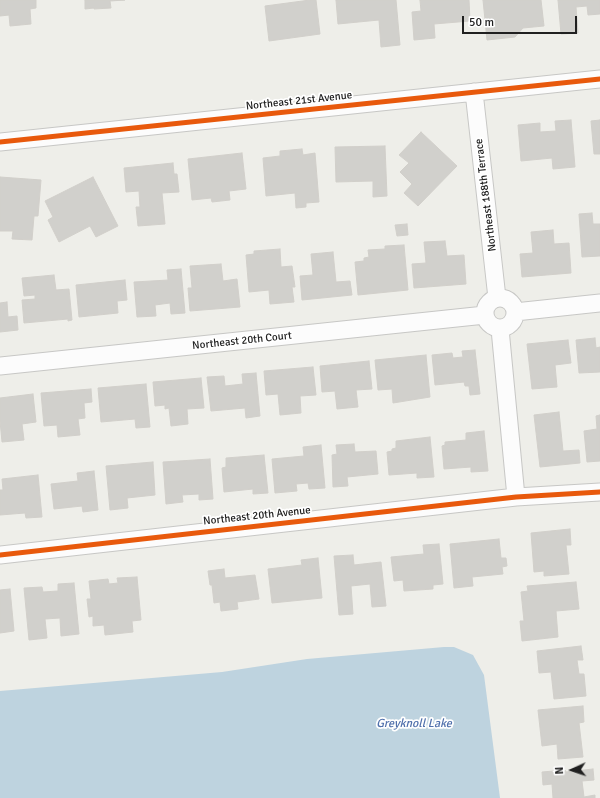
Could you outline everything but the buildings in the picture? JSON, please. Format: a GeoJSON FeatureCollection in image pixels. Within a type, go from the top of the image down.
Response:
{"type":"FeatureCollection","features":[{"type":"Feature","properties":{"kind":"street","name":"Northeast 21st Avenue"},"geometry":{"type":"LineString","coordinates":[[0,142],[600,79]]}},
{"type":"Feature","properties":{"kind":"street","name":"Northeast 188th Terrace"},"geometry":{"type":"LineString","coordinates":[[474,92],[497,298]]}},
{"type":"Feature","properties":{"kind":"street"},"geometry":{"type":"LineString","coordinates":[[497,298],[507,300],[514,308],[515,312],[513,322],[505,328],[500,329],[492,327],[486,320],[485,316],[486,306],[497,298]]}},
{"type":"Feature","properties":{"kind":"street"},"geometry":{"type":"LineString","coordinates":[[515,312],[600,303]]}},
{"type":"Feature","properties":{"kind":"street","name":"Northeast 20th Court"},"geometry":{"type":"LineString","coordinates":[[0,366],[485,316]]}},
{"type":"Feature","properties":{"kind":"street"},"geometry":{"type":"LineString","coordinates":[[500,329],[516,498]]}},
{"type":"Feature","properties":{"kind":"street","name":"Northeast 20th Avenue"},"geometry":{"type":"LineString","coordinates":[[0,555],[516,498],[600,492]]}},
{"type":"Feature","properties":{"kind":"water","name":"Greyknoll Lake"},"geometry":{"type":"Polygon","coordinates":[[[454,647],[473,655],[484,675],[500,798],[0,798],[0,691],[222,672],[307,659],[454,647]]]}},
{"type":"Feature","properties":{"kind":"cycle path"},"geometry":{"type":"LineString","coordinates":[[0,142],[600,79]]}},
{"type":"Feature","properties":{"kind":"cycle path"},"geometry":{"type":"LineString","coordinates":[[0,555],[516,497],[600,492]]}}]}
